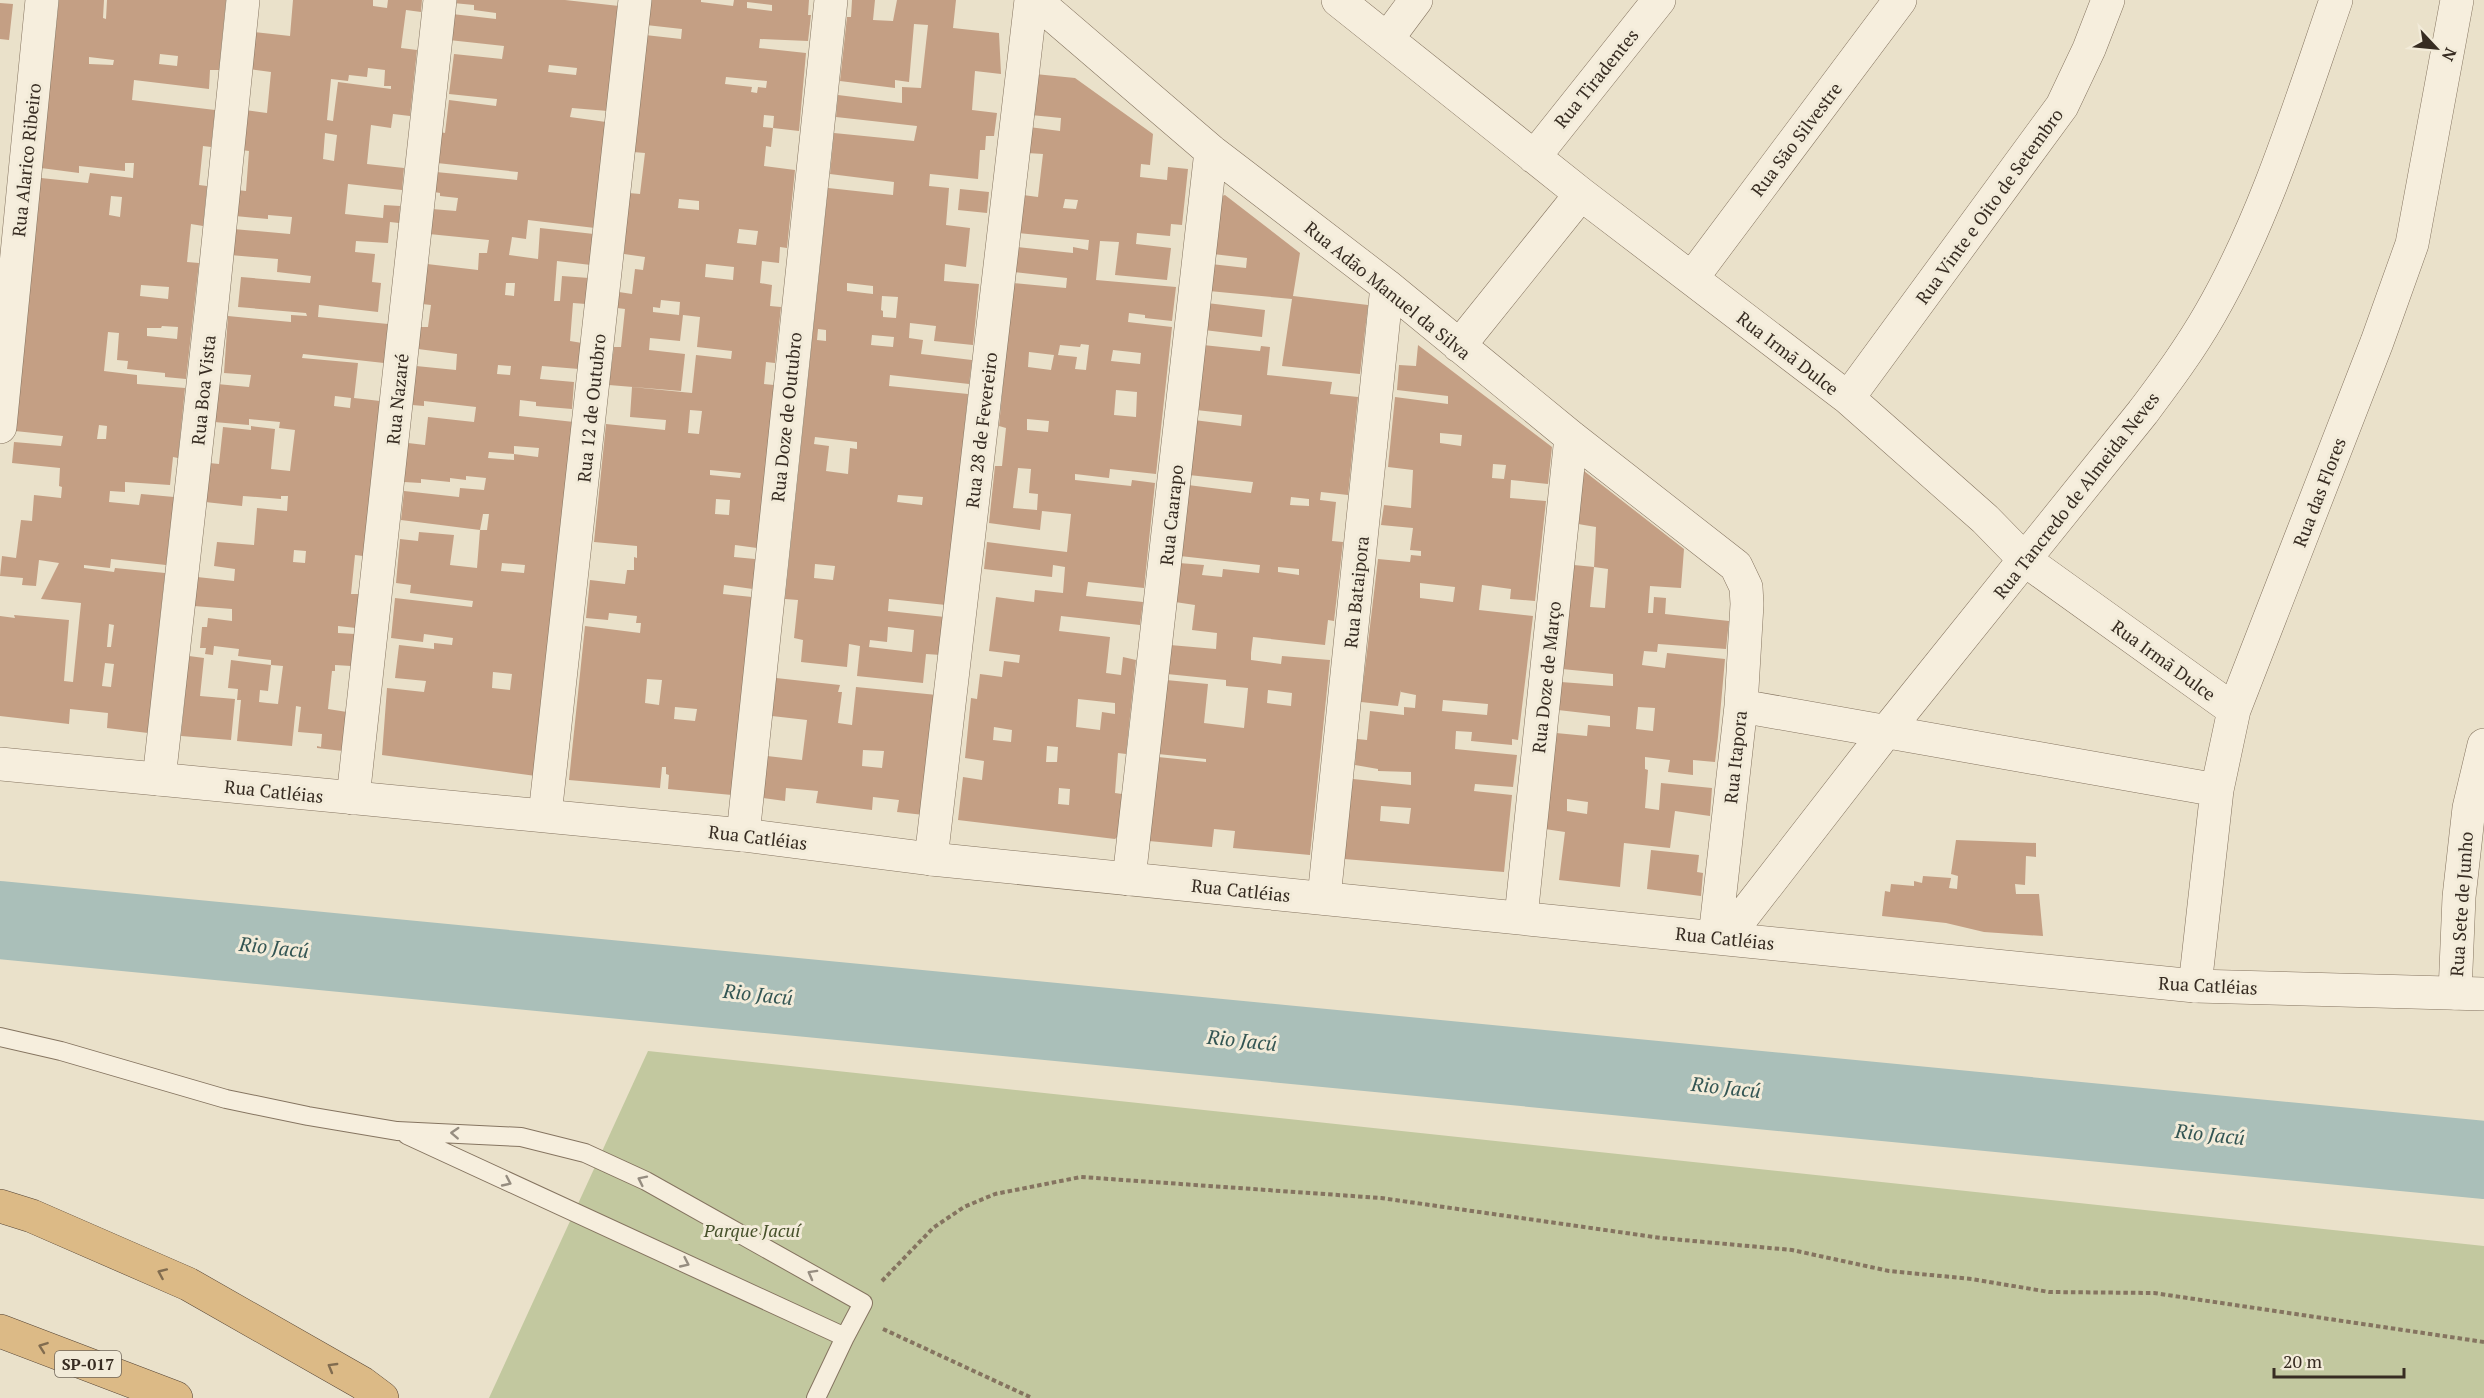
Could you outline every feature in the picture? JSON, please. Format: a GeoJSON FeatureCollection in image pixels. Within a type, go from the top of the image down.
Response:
{"type":"FeatureCollection","features":[{"type":"Feature","properties":{"kind":"highway"},"geometry":{"type":"LineString","coordinates":[[0,1206],[32,1216],[188,1284],[362,1383],[382,1398]]}},
{"type":"Feature","properties":{"kind":"highway","name":"SP-017"},"geometry":{"type":"LineString","coordinates":[[0,1331],[176,1398]]}},
{"type":"Feature","properties":{"kind":"street","name":"Rua Alarico Ribeiro"},"geometry":{"type":"LineString","coordinates":[[0,427],[42,0]]}},
{"type":"Feature","properties":{"kind":"street","name":"Rua Boa Vista"},"geometry":{"type":"LineString","coordinates":[[159,779],[243,0]]}},
{"type":"Feature","properties":{"kind":"street","name":"Rua Nazaré"},"geometry":{"type":"LineString","coordinates":[[353,798],[440,0]]}},
{"type":"Feature","properties":{"kind":"street","name":"Rua 12 de Outubro"},"geometry":{"type":"LineString","coordinates":[[545,815],[635,0]]}},
{"type":"Feature","properties":{"kind":"street","name":"Rua Doze de Outubro"},"geometry":{"type":"LineString","coordinates":[[742,835],[831,0]]}},
{"type":"Feature","properties":{"kind":"street","name":"Rua Adão Manuel da Silva"},"geometry":{"type":"LineString","coordinates":[[1033,0],[1211,151],[1387,286],[1571,437],[1727,558],[1743,577]]}},
{"type":"Feature","properties":{"kind":"street","name":"Rua 28 de Fevereiro"},"geometry":{"type":"LineString","coordinates":[[931,859],[1033,0]]}},
{"type":"Feature","properties":{"kind":"street","name":"Rua Irmã Dulce"},"geometry":{"type":"LineString","coordinates":[[1338,0],[1581,194],[1848,398],[1985,519],[2025,560],[2234,710]]}},
{"type":"Feature","properties":{"kind":"street"},"geometry":{"type":"LineString","coordinates":[[1387,39],[1416,0]]}},
{"type":"Feature","properties":{"kind":"street","name":"Rua Tiradentes"},"geometry":{"type":"LineString","coordinates":[[1534,157],[1659,0]]}},
{"type":"Feature","properties":{"kind":"street","name":"Rua São Silvestre"},"geometry":{"type":"LineString","coordinates":[[1692,278],[1900,0]]}},
{"type":"Feature","properties":{"kind":"street","name":"Rua Vinte e Oito de Setembro"},"geometry":{"type":"LineString","coordinates":[[1848,398],[2062,106],[2089,49],[2108,0]]}},
{"type":"Feature","properties":{"kind":"street","name":"Rua Tancredo de Almeida Neves"},"geometry":{"type":"LineString","coordinates":[[1720,938],[2025,560],[2184,358],[2238,261],[2276,171],[2337,0]]}},
{"type":"Feature","properties":{"kind":"street","name":"Rua das Flores"},"geometry":{"type":"LineString","coordinates":[[2195,986],[2217,790],[2234,710],[2377,342],[2412,244],[2457,0]]}},
{"type":"Feature","properties":{"kind":"street","name":"Rua Caarapo"},"geometry":{"type":"LineString","coordinates":[[1129,879],[1211,151]]}},
{"type":"Feature","properties":{"kind":"street"},"geometry":{"type":"LineString","coordinates":[[1459,346],[1581,194]]}},
{"type":"Feature","properties":{"kind":"street","name":"Rua Bataipora"},"geometry":{"type":"LineString","coordinates":[[1324,898],[1387,286]]}},
{"type":"Feature","properties":{"kind":"street","name":"Rua Doze de Março"},"geometry":{"type":"LineString","coordinates":[[1521,917],[1571,437]]}},
{"type":"Feature","properties":{"kind":"street","name":"Rua Itapora"},"geometry":{"type":"LineString","coordinates":[[1720,938],[1741,706],[1747,604],[1743,577]]}},
{"type":"Feature","properties":{"kind":"street"},"geometry":{"type":"LineString","coordinates":[[1741,706],[2217,790]]}},
{"type":"Feature","properties":{"kind":"street","name":"Rua Sete de Junho"},"geometry":{"type":"LineString","coordinates":[[2469,993],[2459,897],[2468,819],[2484,745]]}},
{"type":"Feature","properties":{"kind":"street","name":"Rua Catléias"},"geometry":{"type":"LineString","coordinates":[[0,764],[545,815],[742,835],[931,859],[2195,986],[2469,993]]}},
{"type":"Feature","properties":{"kind":"lane"},"geometry":{"type":"LineString","coordinates":[[0,1037],[61,1051],[226,1099],[308,1116],[397,1131],[521,1137],[585,1153],[646,1181],[860,1310],[844,1336],[816,1398]]}},
{"type":"Feature","properties":{"kind":"lane"},"geometry":{"type":"LineString","coordinates":[[397,1131],[844,1336]]}},
{"type":"Feature","properties":{"kind":"path"},"geometry":{"type":"LineString","coordinates":[[1032,1398],[860,1310],[900,1260],[933,1228],[964,1207],[995,1194],[1081,1177],[1382,1198],[1661,1238],[1792,1250],[1889,1271],[1972,1279],[2049,1292],[2154,1293],[2484,1342]]}},
{"type":"Feature","properties":{"kind":"green space","name":"Parque Jacuí"},"geometry":{"type":"Polygon","coordinates":[[[648,1051],[2484,1246],[2484,1398],[489,1398],[648,1051]]]}},
{"type":"Feature","properties":{"kind":"building"},"geometry":{"type":"Polygon","coordinates":[[[59,0],[104,0],[103,18],[106,19],[107,0],[226,0],[219,70],[210,70],[209,89],[134,80],[132,100],[215,110],[211,147],[203,146],[199,185],[207,186],[203,226],[191,224],[187,262],[199,263],[186,379],[165,377],[165,373],[127,369],[128,361],[117,360],[119,333],[108,332],[104,371],[137,375],[137,384],[185,388],[178,458],[173,457],[170,485],[125,482],[125,492],[110,491],[109,502],[139,505],[141,494],[174,497],[166,565],[111,559],[110,568],[84,565],[84,568],[114,572],[115,568],[165,573],[148,733],[107,728],[108,713],[70,709],[69,724],[0,716],[0,616],[15,618],[14,615],[69,620],[64,681],[73,682],[81,603],[41,599],[59,563],[39,560],[36,586],[22,585],[23,578],[0,576],[2,556],[16,558],[21,520],[32,521],[34,495],[61,498],[60,468],[12,463],[14,442],[61,446],[63,436],[15,431],[41,178],[88,183],[90,173],[133,178],[134,163],[125,163],[125,171],[79,166],[79,173],[41,168],[59,0]],[[160,54],[159,64],[177,66],[178,56],[160,54]],[[89,57],[89,64],[113,65],[114,60],[89,57]],[[111,196],[109,215],[120,217],[122,197],[111,196]],[[141,285],[140,296],[168,299],[169,287],[141,285]],[[178,327],[147,328],[147,336],[177,339],[178,327]],[[99,425],[97,439],[106,439],[107,426],[99,425]],[[109,624],[107,647],[111,647],[114,625],[109,624]],[[105,663],[102,686],[111,687],[114,664],[105,663]]]}},
{"type":"Feature","properties":{"kind":"building"},"geometry":{"type":"Polygon","coordinates":[[[293,0],[373,0],[373,6],[387,8],[388,0],[422,0],[421,12],[406,10],[401,48],[417,50],[410,116],[393,114],[391,128],[371,125],[367,164],[404,168],[402,190],[348,184],[345,214],[383,218],[384,205],[400,206],[399,223],[390,222],[388,243],[356,241],[355,252],[375,254],[372,282],[381,283],[378,312],[319,305],[318,317],[388,324],[384,363],[303,354],[302,358],[358,363],[354,398],[380,401],[363,556],[355,555],[351,594],[359,594],[356,628],[338,626],[338,633],[355,634],[351,666],[335,665],[335,671],[332,671],[328,709],[347,712],[343,751],[317,748],[317,746],[321,747],[322,734],[298,732],[301,707],[296,706],[292,746],[237,741],[241,700],[237,700],[238,689],[228,688],[231,660],[271,665],[271,660],[238,656],[239,649],[214,646],[213,655],[205,654],[206,648],[200,648],[202,627],[207,627],[208,618],[232,621],[232,609],[194,606],[197,577],[234,581],[235,569],[214,566],[217,542],[254,545],[257,508],[287,511],[288,496],[281,496],[281,499],[243,496],[242,506],[205,502],[209,463],[219,464],[223,427],[251,430],[251,426],[275,429],[271,469],[290,471],[295,430],[279,428],[280,422],[249,419],[249,425],[214,422],[217,384],[249,387],[251,375],[224,373],[228,316],[291,322],[291,315],[307,316],[306,313],[238,307],[241,277],[310,283],[311,276],[277,272],[278,259],[230,255],[233,229],[290,234],[292,217],[268,215],[268,219],[235,216],[237,190],[246,191],[249,151],[241,150],[245,110],[267,113],[271,72],[249,69],[253,32],[290,36],[293,0]],[[368,68],[367,77],[349,75],[348,81],[331,79],[327,120],[333,121],[338,82],[391,89],[391,86],[384,86],[385,70],[368,68]],[[325,133],[323,159],[334,161],[337,135],[325,133]],[[335,396],[334,406],[350,408],[351,398],[335,396]],[[294,550],[293,562],[305,563],[306,551],[294,550]],[[271,665],[268,691],[260,690],[259,702],[278,704],[283,666],[271,665]]]}},
{"type":"Feature","properties":{"kind":"building"},"geometry":{"type":"Polygon","coordinates":[[[453,0],[565,0],[619,6],[608,111],[572,108],[570,117],[606,122],[595,228],[528,220],[526,239],[512,237],[509,255],[538,259],[540,228],[594,234],[591,265],[557,261],[554,301],[560,301],[562,276],[589,278],[586,304],[573,303],[570,341],[582,343],[579,369],[542,366],[540,379],[574,382],[572,409],[536,406],[536,402],[520,400],[519,416],[574,422],[536,776],[382,755],[387,688],[424,692],[426,681],[395,678],[399,645],[434,649],[434,643],[452,645],[453,638],[424,634],[423,642],[391,638],[395,598],[472,607],[473,601],[410,593],[411,585],[396,583],[400,539],[418,541],[419,532],[454,535],[450,565],[477,568],[480,530],[401,520],[404,491],[459,497],[460,488],[484,490],[486,478],[466,476],[466,480],[450,478],[450,482],[421,479],[421,483],[404,482],[408,443],[425,445],[428,417],[474,422],[476,407],[424,401],[424,406],[412,405],[416,366],[456,370],[457,354],[418,349],[420,327],[428,327],[431,305],[422,304],[427,264],[478,270],[479,253],[487,253],[489,240],[429,234],[432,209],[456,211],[458,198],[440,196],[440,193],[434,192],[436,172],[517,180],[518,172],[437,163],[440,132],[445,133],[449,100],[496,106],[497,99],[449,94],[454,54],[502,59],[504,46],[449,40],[452,14],[496,19],[496,13],[474,10],[474,5],[453,3],[453,0]],[[549,65],[548,72],[576,75],[577,68],[549,65]],[[506,283],[505,295],[514,296],[515,283],[506,283]],[[498,365],[497,374],[510,375],[511,366],[498,365]],[[514,446],[514,454],[538,457],[539,448],[514,446]],[[489,452],[488,458],[514,460],[514,454],[489,452]],[[483,514],[480,530],[487,530],[489,514],[483,514]],[[502,563],[501,571],[524,573],[525,565],[502,563]],[[493,672],[492,688],[510,690],[512,674],[493,672]]]}},
{"type":"Feature","properties":{"kind":"building"},"geometry":{"type":"Polygon","coordinates":[[[649,0],[701,0],[701,2],[733,6],[734,0],[809,0],[808,15],[811,15],[808,41],[760,39],[759,48],[806,53],[799,131],[773,128],[771,147],[766,146],[764,166],[795,170],[787,248],[780,247],[779,263],[762,261],[760,283],[772,285],[770,306],[781,307],[775,363],[766,362],[764,384],[774,385],[757,548],[735,545],[734,557],[755,559],[753,589],[724,585],[723,594],[752,597],[732,795],[668,789],[669,775],[666,774],[666,767],[662,767],[660,788],[569,780],[585,626],[640,633],[641,623],[636,623],[637,616],[609,613],[608,620],[586,618],[590,580],[625,584],[627,570],[634,570],[634,557],[637,558],[637,546],[594,542],[606,424],[665,430],[666,420],[630,417],[632,387],[692,393],[696,355],[731,359],[732,351],[697,347],[700,317],[683,315],[680,341],[650,338],[649,350],[685,354],[681,391],[609,385],[614,347],[621,347],[625,309],[617,308],[619,292],[632,294],[635,269],[643,270],[645,257],[624,254],[629,193],[640,194],[645,153],[633,152],[645,35],[681,39],[682,29],[646,25],[649,0]],[[747,2],[747,8],[772,11],[772,5],[747,2]],[[726,77],[725,84],[752,87],[751,92],[757,93],[758,87],[766,88],[767,81],[726,77]],[[764,115],[763,127],[773,128],[774,116],[764,115]],[[679,199],[678,208],[699,210],[699,201],[679,199]],[[739,229],[737,243],[756,245],[758,231],[739,229]],[[706,264],[705,277],[733,280],[734,267],[706,264]],[[661,300],[660,308],[653,307],[653,312],[679,315],[680,302],[661,300]],[[690,410],[688,433],[699,434],[702,411],[690,410]],[[710,470],[710,475],[740,478],[741,473],[710,470]],[[716,499],[715,514],[729,515],[730,500],[716,499]],[[647,679],[645,703],[659,705],[662,680],[647,679]],[[675,707],[674,719],[695,721],[697,709],[675,707]]]}},
{"type":"Feature","properties":{"kind":"building"},"geometry":{"type":"Polygon","coordinates":[[[852,0],[875,0],[873,20],[893,21],[897,0],[956,0],[953,28],[999,33],[1001,74],[975,71],[972,110],[997,113],[994,136],[986,136],[985,150],[980,150],[978,179],[930,174],[929,186],[949,188],[946,225],[970,228],[966,267],[945,264],[944,281],[979,284],[973,345],[934,341],[936,326],[910,323],[909,338],[923,340],[921,354],[972,360],[969,384],[890,375],[889,386],[968,394],[946,605],[889,599],[888,611],[945,617],[941,655],[926,654],[923,683],[857,676],[860,646],[849,644],[847,667],[801,662],[803,640],[794,638],[798,600],[785,599],[828,188],[893,195],[894,182],[830,174],[834,133],[914,141],[917,126],[836,117],[838,95],[902,103],[902,87],[921,88],[928,25],[914,24],[909,82],[895,80],[895,88],[840,81],[847,17],[851,17],[852,0]],[[847,283],[847,291],[873,294],[873,286],[847,283]],[[882,296],[881,310],[883,317],[896,318],[898,297],[882,296]],[[818,329],[817,340],[826,341],[826,330],[818,329]],[[872,335],[871,345],[893,347],[894,337],[872,335]],[[815,437],[814,444],[829,446],[826,471],[848,474],[850,448],[857,449],[857,442],[815,437]],[[898,495],[897,502],[922,505],[923,497],[898,495]],[[815,564],[814,578],[833,580],[835,566],[815,564]],[[888,627],[887,642],[870,640],[869,647],[912,652],[914,630],[888,627]]]}},
{"type":"Feature","properties":{"kind":"building"},"geometry":{"type":"Polygon","coordinates":[[[0,3],[13,4],[9,40],[0,39],[0,3]]]}},
{"type":"Feature","properties":{"kind":"building"},"geometry":{"type":"Polygon","coordinates":[[[1035,74],[1075,78],[1153,134],[1150,165],[1141,164],[1140,177],[1167,180],[1168,167],[1188,169],[1182,225],[1171,224],[1170,236],[1137,233],[1136,244],[1171,248],[1167,280],[1115,275],[1119,242],[1100,241],[1096,280],[1176,287],[1172,321],[1145,318],[1145,315],[1129,313],[1128,322],[1172,327],[1156,474],[1110,469],[1109,478],[1075,474],[1075,480],[1131,486],[1132,480],[1155,483],[1144,588],[1088,582],[1086,596],[1143,602],[1140,625],[1061,616],[1059,631],[1110,637],[1106,673],[1121,675],[1123,657],[1136,660],[1126,754],[1118,753],[1115,793],[1122,794],[1118,836],[1115,839],[958,820],[963,777],[982,780],[984,761],[965,758],[971,698],[977,699],[980,674],[1002,677],[1004,661],[1019,663],[1020,655],[989,651],[996,597],[1034,602],[1035,590],[1063,593],[1065,567],[1053,565],[1052,577],[984,569],[987,542],[1067,552],[1071,514],[1042,511],[1040,530],[989,523],[995,466],[1002,466],[1006,428],[999,426],[1013,283],[1066,288],[1067,278],[1014,272],[1017,247],[1073,253],[1073,247],[1088,250],[1089,240],[1018,233],[1023,195],[1038,197],[1043,154],[1027,153],[1029,127],[1060,131],[1061,118],[1031,115],[1035,74]],[[1065,199],[1063,208],[1076,209],[1078,200],[1065,199]],[[1081,344],[1080,347],[1060,345],[1058,355],[1077,357],[1075,369],[1086,370],[1089,345],[1081,344]],[[1113,350],[1111,361],[1140,364],[1141,353],[1113,350]],[[1029,352],[1028,367],[1051,370],[1054,355],[1029,352]],[[1116,390],[1114,415],[1136,417],[1137,392],[1116,390]],[[1027,419],[1027,430],[1048,432],[1049,421],[1027,419]],[[1018,468],[1013,508],[1037,510],[1038,494],[1029,493],[1031,469],[1018,468]],[[1078,699],[1076,727],[1100,730],[1102,712],[1115,714],[1115,703],[1078,699]],[[994,727],[993,740],[1011,742],[1012,730],[994,727]],[[1047,746],[1046,762],[1057,762],[1058,747],[1047,746]],[[1059,788],[1058,804],[1069,805],[1070,789],[1059,788]]]}},
{"type":"Feature","properties":{"kind":"building"},"geometry":{"type":"Polygon","coordinates":[[[960,189],[989,192],[987,213],[958,210],[960,189]]]}},
{"type":"Feature","properties":{"kind":"building"},"geometry":{"type":"Polygon","coordinates":[[[1225,195],[1300,253],[1293,296],[1368,305],[1360,374],[1282,366],[1292,299],[1209,291],[1211,264],[1246,268],[1247,258],[1213,254],[1219,197],[1225,195]]]}},
{"type":"Feature","properties":{"kind":"building"},"geometry":{"type":"Polygon","coordinates":[[[1207,303],[1265,310],[1262,337],[1204,330],[1207,303]]]}},
{"type":"Feature","properties":{"kind":"building"},"geometry":{"type":"Polygon","coordinates":[[[1203,345],[1260,351],[1261,346],[1270,347],[1267,375],[1332,382],[1330,394],[1358,397],[1348,495],[1321,492],[1320,500],[1336,502],[1332,541],[1343,542],[1334,621],[1328,620],[1325,645],[1253,637],[1251,653],[1251,660],[1281,664],[1282,656],[1330,660],[1310,855],[1233,848],[1235,831],[1214,829],[1212,847],[1149,841],[1158,757],[1206,762],[1206,759],[1158,754],[1166,680],[1208,684],[1204,723],[1244,728],[1248,688],[1226,686],[1226,680],[1167,674],[1170,645],[1216,649],[1217,633],[1192,630],[1195,605],[1175,602],[1179,563],[1204,565],[1202,575],[1222,577],[1223,569],[1259,573],[1260,565],[1180,556],[1188,485],[1251,493],[1253,482],[1189,475],[1194,420],[1241,426],[1242,415],[1196,410],[1203,345]],[[1291,497],[1290,505],[1309,506],[1309,499],[1291,497]],[[1278,567],[1278,572],[1299,575],[1299,569],[1278,567]],[[1268,690],[1267,703],[1291,706],[1292,693],[1268,690]]]}},
{"type":"Feature","properties":{"kind":"building"},"geometry":{"type":"Polygon","coordinates":[[[1418,345],[1552,447],[1548,484],[1511,480],[1510,498],[1546,501],[1535,601],[1510,599],[1511,589],[1482,585],[1479,610],[1533,616],[1518,740],[1512,739],[1512,745],[1471,741],[1472,732],[1456,731],[1455,749],[1517,755],[1513,787],[1475,784],[1474,791],[1512,795],[1504,872],[1344,859],[1353,779],[1411,785],[1411,772],[1378,771],[1378,769],[1355,765],[1357,739],[1367,740],[1370,711],[1404,715],[1404,707],[1415,708],[1416,695],[1401,692],[1401,690],[1398,706],[1361,702],[1378,559],[1410,562],[1411,555],[1421,556],[1421,551],[1410,550],[1413,528],[1381,525],[1384,505],[1411,508],[1413,470],[1388,467],[1395,397],[1448,404],[1448,396],[1397,390],[1399,365],[1416,366],[1418,345]],[[1440,433],[1440,443],[1461,446],[1462,435],[1440,433]],[[1493,464],[1492,478],[1504,479],[1506,465],[1493,464]],[[1420,583],[1420,598],[1453,602],[1455,587],[1420,583]],[[1443,700],[1442,711],[1487,715],[1488,704],[1443,700]],[[1381,806],[1380,821],[1409,824],[1411,808],[1381,806]]]}},
{"type":"Feature","properties":{"kind":"building"},"geometry":{"type":"Polygon","coordinates":[[[1584,471],[1684,549],[1681,588],[1650,586],[1648,613],[1653,613],[1654,597],[1666,598],[1665,614],[1729,621],[1726,649],[1658,644],[1657,652],[1644,651],[1642,665],[1665,668],[1667,653],[1725,659],[1715,762],[1693,760],[1693,775],[1668,772],[1670,760],[1645,757],[1645,769],[1648,770],[1645,808],[1659,810],[1661,783],[1712,788],[1710,816],[1675,811],[1670,848],[1624,843],[1620,887],[1559,880],[1565,832],[1545,829],[1556,733],[1587,736],[1588,725],[1610,727],[1610,716],[1558,710],[1561,682],[1613,686],[1613,674],[1562,669],[1574,565],[1594,567],[1596,527],[1578,524],[1584,471]],[[1594,567],[1590,607],[1605,608],[1608,569],[1594,567]],[[1638,707],[1636,729],[1653,731],[1655,708],[1638,707]],[[1567,799],[1567,811],[1587,814],[1588,802],[1567,799]]]}},
{"type":"Feature","properties":{"kind":"building"},"geometry":{"type":"Polygon","coordinates":[[[189,656],[204,658],[200,696],[235,699],[231,740],[181,736],[189,656]]]}},
{"type":"Feature","properties":{"kind":"building"},"geometry":{"type":"Polygon","coordinates":[[[776,678],[840,685],[838,692],[842,692],[838,723],[852,725],[856,687],[937,695],[924,815],[897,812],[899,800],[873,797],[872,810],[816,803],[818,791],[786,788],[785,801],[763,798],[767,756],[802,760],[807,720],[772,716],[776,678]],[[863,750],[862,766],[882,768],[884,751],[863,750]]]}},
{"type":"Feature","properties":{"kind":"building"},"geometry":{"type":"Polygon","coordinates":[[[1956,840],[2036,843],[2036,857],[2026,856],[2025,885],[2015,884],[2016,894],[2039,894],[2043,936],[1984,932],[1946,923],[1882,916],[1885,891],[1890,892],[1891,884],[1914,886],[1914,881],[1922,883],[1923,876],[1951,878],[1949,888],[1957,889],[1958,876],[1951,874],[1956,840]]]}},
{"type":"Feature","properties":{"kind":"building"},"geometry":{"type":"Polygon","coordinates":[[[1651,850],[1699,855],[1697,872],[1703,873],[1701,896],[1647,889],[1651,850]]]}},
{"type":"Feature","properties":{"kind":"waterway","name":"Rio Jacú"},"geometry":{"type":"LineString","coordinates":[[0,920],[2484,1160]]}}]}
